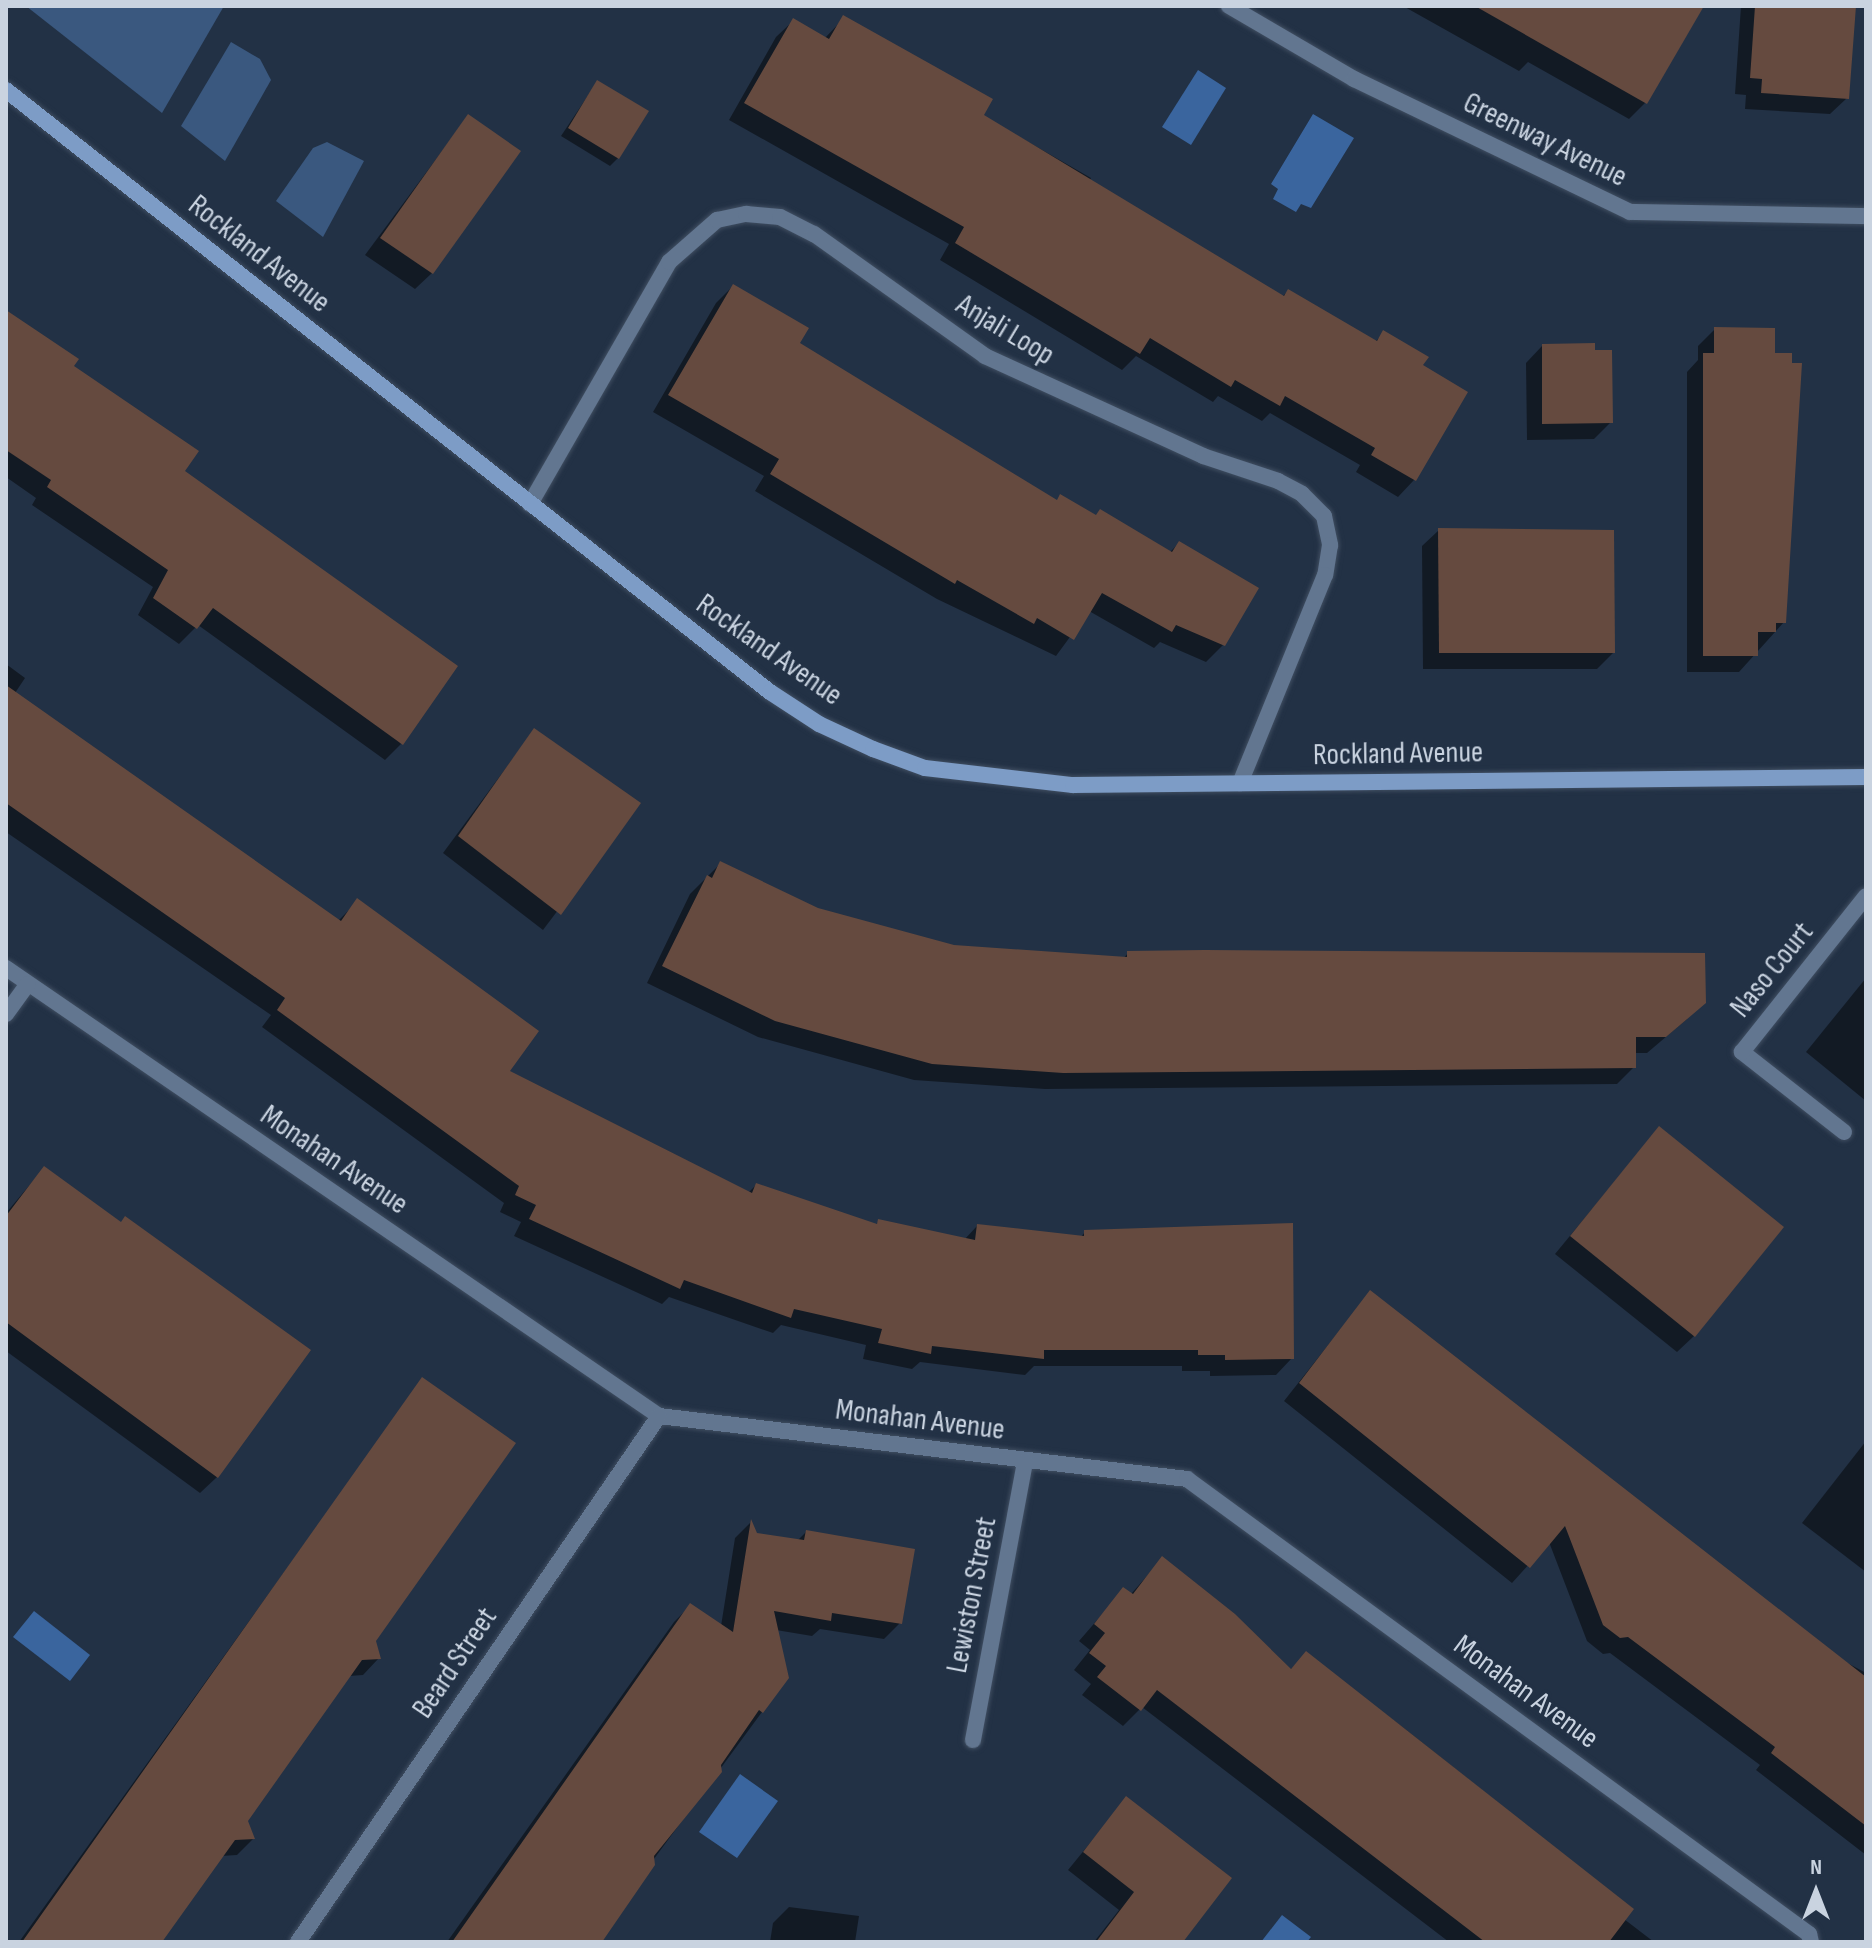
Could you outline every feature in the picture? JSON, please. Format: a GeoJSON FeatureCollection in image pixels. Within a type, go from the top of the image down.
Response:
{"type":"FeatureCollection","features":[{"type":"Feature","properties":{"kind":"street","name":"Greenway Avenue"},"geometry":{"type":"LineString","coordinates":[[1229,6],[1354,79],[1630,212],[1866,216]]}},
{"type":"Feature","properties":{"kind":"street","name":"Rockland Avenue"},"geometry":{"type":"LineString","coordinates":[[6,90],[770,692],[819,724],[873,749],[925,768],[991,779],[1073,785],[1866,777]]}},
{"type":"Feature","properties":{"kind":"street","name":"Anjali Loop"},"geometry":{"type":"LineString","coordinates":[[530,504],[669,262],[717,220],[746,214],[780,217],[814,234],[985,356],[1190,450],[1278,481],[1302,494],[1324,516],[1330,545],[1325,575],[1240,783]]}},
{"type":"Feature","properties":{"kind":"street","name":"Naso Court"},"geometry":{"type":"LineString","coordinates":[[1844,1132],[1742,1052],[1866,896]]}},
{"type":"Feature","properties":{"kind":"street","name":"Monahan Avenue"},"geometry":{"type":"LineString","coordinates":[[6,968],[659,1416],[1187,1479],[1809,1934],[1811,1942]]}},
{"type":"Feature","properties":{"kind":"street"},"geometry":{"type":"LineString","coordinates":[[6,1014],[28,984]]}},
{"type":"Feature","properties":{"kind":"street","name":"Beard Street"},"geometry":{"type":"LineString","coordinates":[[298,1942],[659,1416]]}},
{"type":"Feature","properties":{"kind":"street","name":"Lewiston Street"},"geometry":{"type":"LineString","coordinates":[[973,1740],[1025,1461]]}},
{"type":"Feature","properties":{"kind":"shaded area"},"geometry":{"type":"Polygon","coordinates":[[[26,6],[224,6],[162,113],[26,6]]]}},
{"type":"Feature","properties":{"kind":"shaded area"},"geometry":{"type":"Polygon","coordinates":[[[231,42],[260,59],[271,80],[225,161],[181,126],[231,42]]]}},
{"type":"Feature","properties":{"kind":"shaded area"},"geometry":{"type":"Polygon","coordinates":[[[1198,70],[1226,88],[1191,145],[1162,127],[1198,70]]]}},
{"type":"Feature","properties":{"kind":"shaded area"},"geometry":{"type":"Polygon","coordinates":[[[1313,114],[1354,138],[1311,208],[1301,204],[1296,212],[1273,199],[1278,189],[1271,184],[1313,114]]]}},
{"type":"Feature","properties":{"kind":"shaded area"},"geometry":{"type":"Polygon","coordinates":[[[327,142],[364,161],[323,237],[276,201],[313,148],[327,142]]]}},
{"type":"Feature","properties":{"kind":"shaded area"},"geometry":{"type":"Polygon","coordinates":[[[34,1611],[90,1655],[70,1681],[13,1637],[34,1611]]]}},
{"type":"Feature","properties":{"kind":"shaded area"},"geometry":{"type":"Polygon","coordinates":[[[740,1774],[778,1801],[737,1858],[699,1832],[740,1774]]]}},
{"type":"Feature","properties":{"kind":"shaded area"},"geometry":{"type":"Polygon","coordinates":[[[1282,1915],[1311,1937],[1307,1942],[1261,1942],[1282,1915]]]}},
{"type":"Feature","properties":{"kind":"building"},"geometry":{"type":"Polygon","coordinates":[[[1475,6],[1704,6],[1647,104],[1475,6]]]}},
{"type":"Feature","properties":{"kind":"building"},"geometry":{"type":"Polygon","coordinates":[[[1755,6],[1856,6],[1849,99],[1761,93],[1762,79],[1750,78],[1755,6]]]}},
{"type":"Feature","properties":{"kind":"building"},"geometry":{"type":"Polygon","coordinates":[[[843,15],[993,99],[984,115],[1284,296],[1288,289],[1377,341],[1383,330],[1429,357],[1423,365],[1468,392],[1416,481],[1371,455],[1375,448],[1285,396],[1280,406],[1235,380],[1231,387],[1150,338],[1140,354],[955,243],[964,227],[744,103],[793,18],[829,39],[843,15]]]}},
{"type":"Feature","properties":{"kind":"building"},"geometry":{"type":"Polygon","coordinates":[[[597,80],[649,111],[619,159],[568,128],[597,80]]]}},
{"type":"Feature","properties":{"kind":"building"},"geometry":{"type":"Polygon","coordinates":[[[468,114],[521,151],[433,274],[380,238],[468,114]]]}},
{"type":"Feature","properties":{"kind":"building"},"geometry":{"type":"Polygon","coordinates":[[[733,284],[809,328],[800,343],[1057,500],[1060,494],[1096,515],[1100,509],[1172,552],[1179,541],[1259,588],[1225,646],[1176,625],[1172,632],[1102,593],[1074,640],[1037,618],[1034,624],[957,580],[955,584],[770,474],[779,459],[668,395],[733,284]]]}},
{"type":"Feature","properties":{"kind":"building"},"geometry":{"type":"Polygon","coordinates":[[[6,310],[79,359],[74,366],[199,451],[185,471],[458,666],[403,745],[213,608],[197,629],[153,598],[168,570],[47,487],[51,480],[6,450],[6,310]]]}},
{"type":"Feature","properties":{"kind":"building"},"geometry":{"type":"Polygon","coordinates":[[[1714,327],[1775,328],[1775,353],[1792,353],[1792,363],[1802,363],[1786,623],[1776,623],[1776,632],[1758,632],[1758,656],[1703,656],[1703,353],[1714,353],[1714,327]]]}},
{"type":"Feature","properties":{"kind":"building"},"geometry":{"type":"Polygon","coordinates":[[[1595,343],[1595,350],[1612,350],[1613,423],[1542,424],[1542,344],[1595,343]]]}},
{"type":"Feature","properties":{"kind":"building"},"geometry":{"type":"Polygon","coordinates":[[[1438,528],[1614,530],[1615,653],[1439,653],[1438,528]]]}},
{"type":"Feature","properties":{"kind":"building"},"geometry":{"type":"Polygon","coordinates":[[[6,685],[341,921],[357,898],[539,1031],[510,1071],[752,1193],[756,1183],[877,1224],[878,1219],[975,1240],[977,1224],[1084,1236],[1084,1230],[1293,1223],[1294,1359],[1225,1360],[1225,1355],[1198,1355],[1198,1350],[1044,1350],[1044,1359],[932,1346],[931,1354],[878,1343],[882,1329],[794,1309],[791,1318],[684,1280],[680,1289],[529,1219],[536,1205],[515,1195],[519,1186],[277,1010],[285,998],[6,803],[6,685]]]}},
{"type":"Feature","properties":{"kind":"building"},"geometry":{"type":"Polygon","coordinates":[[[534,728],[641,803],[561,915],[458,836],[534,728]]]}},
{"type":"Feature","properties":{"kind":"building"},"geometry":{"type":"Polygon","coordinates":[[[720,861],[818,908],[954,945],[1127,957],[1127,951],[1205,950],[1705,953],[1706,1003],[1666,1037],[1636,1037],[1636,1068],[1063,1073],[932,1064],[775,1021],[662,966],[707,875],[712,878],[720,861]]]}},
{"type":"Feature","properties":{"kind":"building"},"geometry":{"type":"Polygon","coordinates":[[[1659,1126],[1784,1227],[1695,1337],[1570,1236],[1659,1126]]]}},
{"type":"Feature","properties":{"kind":"building"},"geometry":{"type":"Polygon","coordinates":[[[44,1166],[121,1222],[125,1216],[311,1350],[218,1478],[6,1322],[6,1216],[44,1166]]]}},
{"type":"Feature","properties":{"kind":"building"},"geometry":{"type":"Polygon","coordinates":[[[1370,1290],[1866,1677],[1866,1826],[1771,1753],[1775,1747],[1628,1637],[1620,1638],[1603,1625],[1565,1526],[1530,1568],[1299,1383],[1370,1290]]]}},
{"type":"Feature","properties":{"kind":"building"},"geometry":{"type":"Polygon","coordinates":[[[422,1377],[516,1443],[376,1641],[381,1659],[362,1660],[248,1821],[255,1839],[235,1840],[162,1942],[22,1942],[422,1377]]]}},
{"type":"Feature","properties":{"kind":"building"},"geometry":{"type":"Polygon","coordinates":[[[751,1519],[757,1533],[804,1540],[806,1530],[915,1549],[902,1624],[832,1613],[831,1621],[774,1611],[789,1678],[763,1713],[759,1710],[721,1765],[722,1772],[654,1856],[655,1865],[602,1942],[452,1942],[690,1603],[733,1632],[751,1519]]]}},
{"type":"Feature","properties":{"kind":"building"},"geometry":{"type":"Polygon","coordinates":[[[1162,1556],[1235,1614],[1291,1669],[1306,1651],[1634,1909],[1609,1942],[1485,1942],[1157,1690],[1141,1711],[1097,1677],[1106,1666],[1089,1653],[1105,1633],[1094,1624],[1123,1587],[1133,1594],[1162,1556]]]}},
{"type":"Feature","properties":{"kind":"building"},"geometry":{"type":"Polygon","coordinates":[[[1126,1796],[1232,1878],[1183,1942],[1096,1942],[1134,1892],[1083,1852],[1126,1796]]]}}]}
